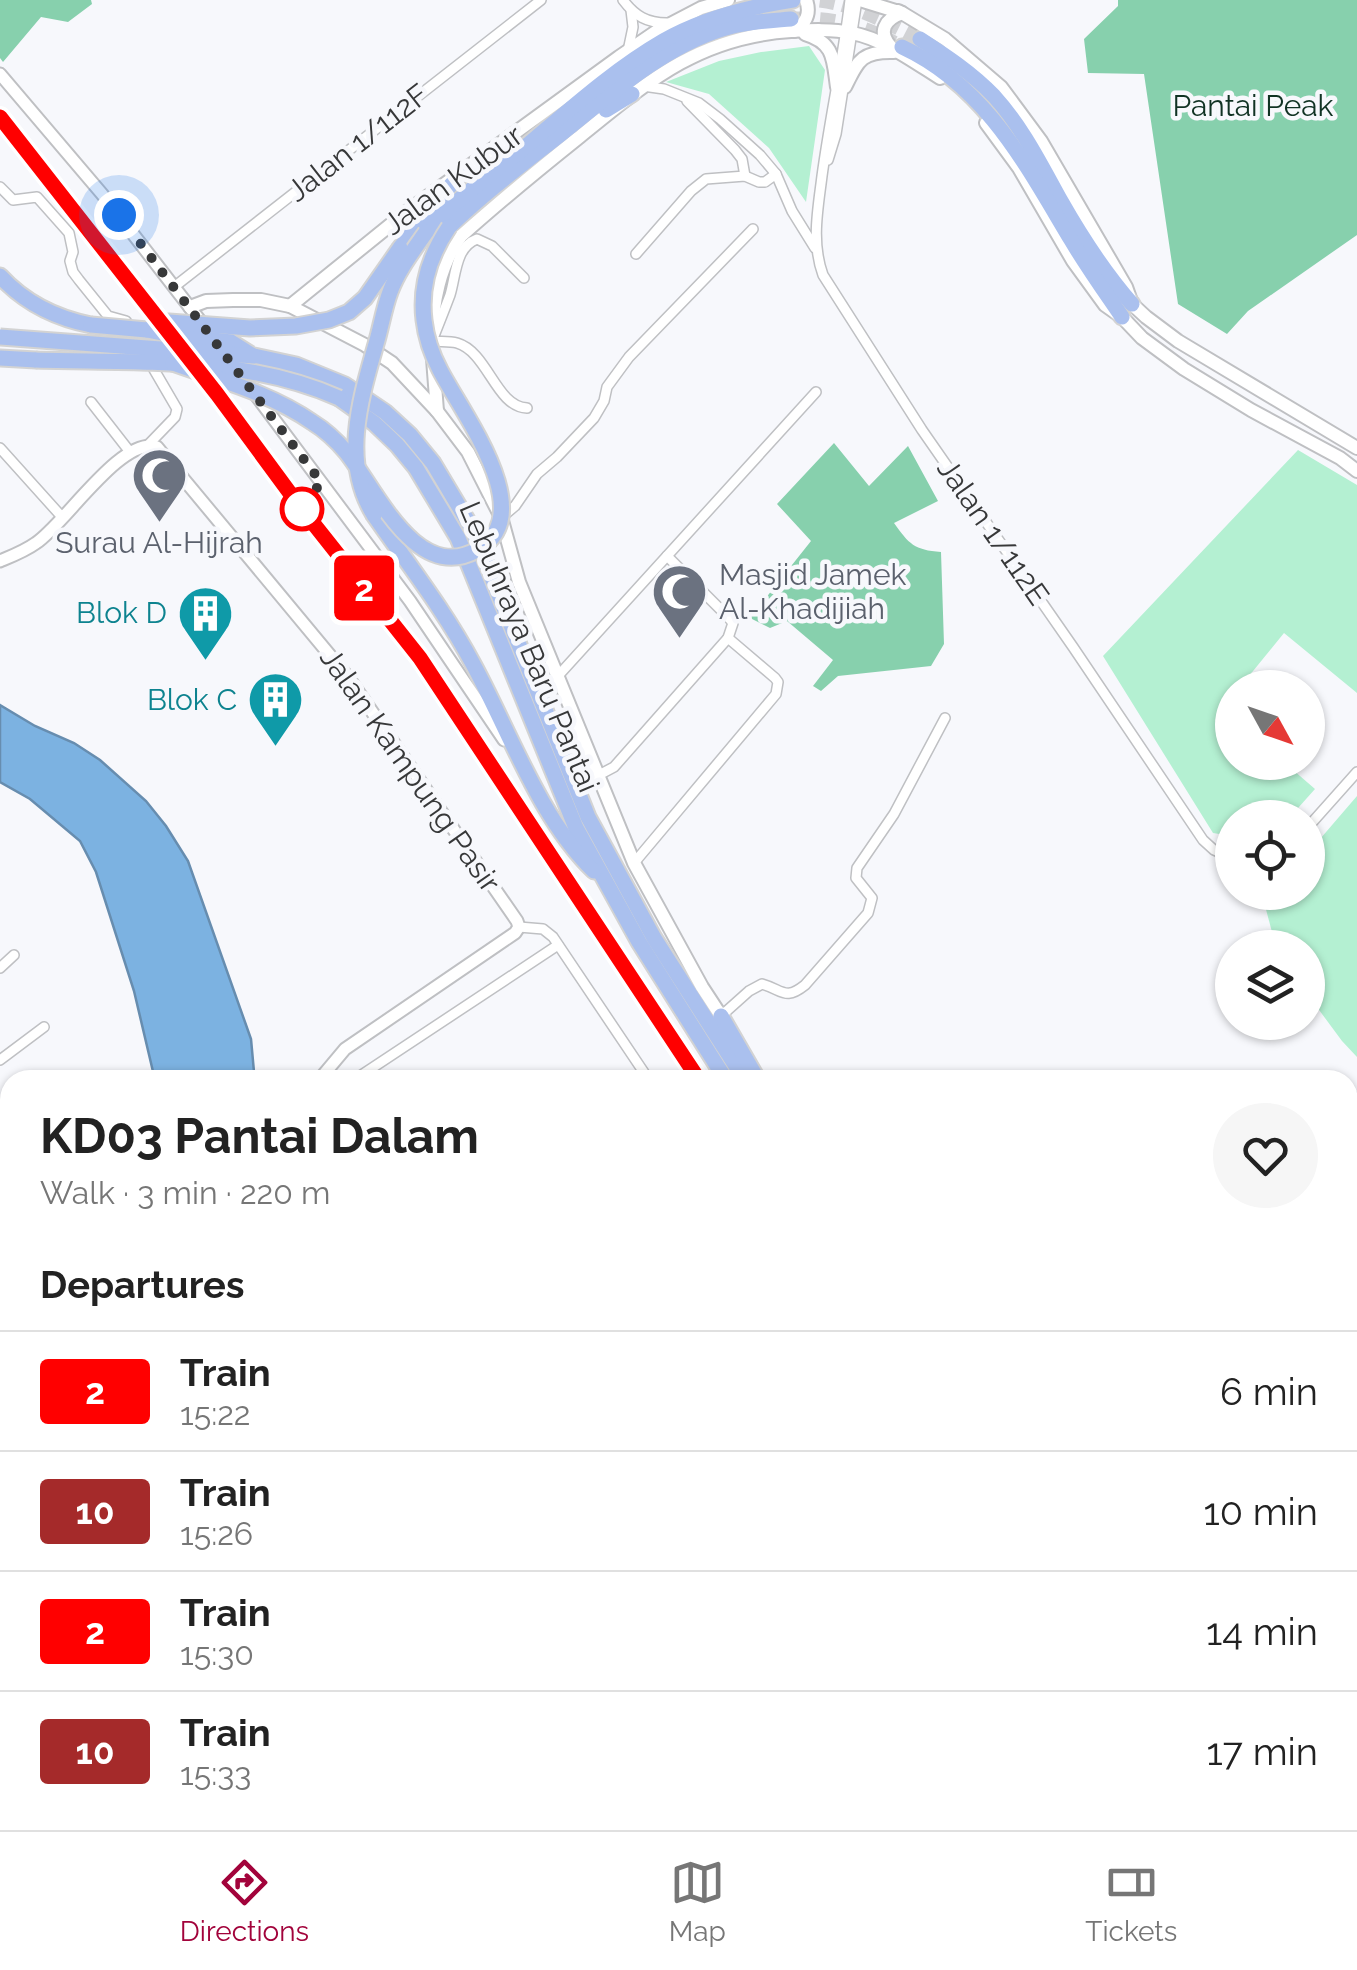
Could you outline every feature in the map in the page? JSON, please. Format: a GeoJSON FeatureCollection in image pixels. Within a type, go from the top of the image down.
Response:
{"type":"FeatureCollection","features":[{"type":"Feature","properties":{"kind":"highway"},"geometry":{"type":"LineString","coordinates":[[173,364],[269,397],[305,417],[340,445],[394,520],[419,545],[450,558],[472,553],[496,535],[503,506],[496,476],[439,368],[424,322],[422,302],[429,266],[449,228],[602,84],[662,42],[719,16],[793,0]]}},
{"type":"Feature","properties":{"kind":"highway"},"geometry":{"type":"LineString","coordinates":[[604,880],[579,856],[526,772],[455,633],[365,501],[354,452],[368,372],[391,290],[426,232],[460,197],[696,40],[732,26],[792,25]]}},
{"type":"Feature","properties":{"kind":"highway"},"geometry":{"type":"LineString","coordinates":[[920,38],[980,82],[1015,122],[1078,230],[1114,282],[1127,311]]}},
{"type":"Feature","properties":{"kind":"highway"},"geometry":{"type":"LineString","coordinates":[[899,49],[942,70],[992,115],[1023,157],[1091,272],[1127,311]]}},
{"type":"Feature","properties":{"kind":"highway"},"geometry":{"type":"LineString","coordinates":[[526,154],[623,54]]}},
{"type":"Feature","properties":{"kind":"highway"},"geometry":{"type":"LineString","coordinates":[[526,154],[637,90]]}},
{"type":"Feature","properties":{"kind":"highway"},"geometry":{"type":"LineString","coordinates":[[147,330],[169,322],[250,328],[296,326],[349,312],[365,298],[436,201],[464,172]]}},
{"type":"Feature","properties":{"kind":"highway","name":"Lebuhraya Baru Pantai"},"geometry":{"type":"LineString","coordinates":[[0,276],[25,298],[66,320],[231,342],[254,356]]}},
{"type":"Feature","properties":{"kind":"highway","name":"Lebuhraya Baru Pantai"},"geometry":{"type":"LineString","coordinates":[[0,337],[170,348],[296,364],[386,412],[410,435],[433,463],[466,518],[588,817],[654,938],[739,1070]]}},
{"type":"Feature","properties":{"kind":"highway","name":"Lebuhraya Baru Pantai"},"geometry":{"type":"LineString","coordinates":[[0,358],[173,364],[263,373],[342,391],[398,445],[458,538],[576,828],[639,942],[720,1070]]}},
{"type":"Feature","properties":{"kind":"highway"},"geometry":{"type":"LineString","coordinates":[[720,1016],[752,1070]]}},
{"type":"Feature","properties":{"kind":"main road","name":"Jalan Kubur"},"geometry":{"type":"LineString","coordinates":[[290,306],[405,213],[623,54],[701,8],[728,0]]}},
{"type":"Feature","properties":{"kind":"main road"},"geometry":{"type":"LineString","coordinates":[[438,411],[432,317],[437,293],[461,236],[637,90],[698,52],[805,22],[806,0]]}},
{"type":"Feature","properties":{"kind":"main road"},"geometry":{"type":"LineString","coordinates":[[856,0],[902,13]]}},
{"type":"Feature","properties":{"kind":"main road"},"geometry":{"type":"LineString","coordinates":[[882,0],[955,46],[1016,105],[1126,287],[1127,311],[1142,338],[1251,410],[1357,471]]}},
{"type":"Feature","properties":{"kind":"main road"},"geometry":{"type":"LineString","coordinates":[[899,49],[886,41],[884,26],[902,13]]}},
{"type":"Feature","properties":{"kind":"main road"},"geometry":{"type":"LineString","coordinates":[[792,25],[850,33],[899,49]]}},
{"type":"Feature","properties":{"kind":"main road"},"geometry":{"type":"LineString","coordinates":[[792,25],[828,48],[841,87]]}},
{"type":"Feature","properties":{"kind":"main road"},"geometry":{"type":"LineString","coordinates":[[841,87],[862,58],[899,49]]}},
{"type":"Feature","properties":{"kind":"main road"},"geometry":{"type":"LineString","coordinates":[[190,307],[233,300],[290,306],[365,344],[392,364],[438,411],[468,452],[501,518],[519,582],[634,864],[720,1016]]}},
{"type":"Feature","properties":{"kind":"main road"},"geometry":{"type":"LineString","coordinates":[[1127,311],[1146,317],[1196,353],[1357,448]]}},
{"type":"Feature","properties":{"kind":"main road"},"geometry":{"type":"LineString","coordinates":[[405,377],[425,370],[432,346]]}},
{"type":"Feature","properties":{"kind":"main road"},"geometry":{"type":"LineString","coordinates":[[1251,410],[1262,392]]}},
{"type":"Feature","properties":{"kind":"street","name":"Jalan 1/112F"},"geometry":{"type":"LineString","coordinates":[[174,287],[541,0]]}},
{"type":"Feature","properties":{"kind":"street"},"geometry":{"type":"LineString","coordinates":[[623,0],[630,10],[633,27],[623,54]]}},
{"type":"Feature","properties":{"kind":"street","name":"Jalan 1/112E"},"geometry":{"type":"LineString","coordinates":[[856,0],[836,134],[822,177],[816,223],[816,250],[823,275],[853,325],[1203,840],[1215,850]]}},
{"type":"Feature","properties":{"kind":"street"},"geometry":{"type":"LineString","coordinates":[[630,10],[654,23],[674,22]]}},
{"type":"Feature","properties":{"kind":"street"},"geometry":{"type":"LineString","coordinates":[[0,74],[102,194],[190,307],[410,601],[526,772]]}},
{"type":"Feature","properties":{"kind":"street"},"geometry":{"type":"LineString","coordinates":[[637,90],[682,95],[720,119],[776,174],[792,211],[816,250]]}},
{"type":"Feature","properties":{"kind":"street"},"geometry":{"type":"LineString","coordinates":[[682,95],[735,150],[745,176]]}},
{"type":"Feature","properties":{"kind":"street"},"geometry":{"type":"LineString","coordinates":[[636,254],[699,183],[713,177],[745,176],[766,182],[776,174]]}},
{"type":"Feature","properties":{"kind":"street"},"geometry":{"type":"LineString","coordinates":[[0,187],[13,200],[38,197],[44,202],[69,234],[73,272],[108,316],[126,321],[176,405],[177,413],[149,444],[130,452],[88,490],[37,543],[0,561]]}},
{"type":"Feature","properties":{"kind":"street"},"geometry":{"type":"LineString","coordinates":[[501,518],[515,506],[537,474],[594,418],[607,387],[629,357],[753,229]]}},
{"type":"Feature","properties":{"kind":"street"},"geometry":{"type":"LineString","coordinates":[[524,278],[492,246],[477,239],[468,242],[458,260],[432,346],[457,343],[466,348],[477,356],[510,402],[527,408]]}},
{"type":"Feature","properties":{"kind":"street"},"geometry":{"type":"LineString","coordinates":[[557,677],[816,392]]}},
{"type":"Feature","properties":{"kind":"street"},"geometry":{"type":"LineString","coordinates":[[92,402],[130,452]]}},
{"type":"Feature","properties":{"kind":"street","name":"Jalan Kampung Pasir"},"geometry":{"type":"LineString","coordinates":[[149,444],[164,454],[378,717],[519,927]]}},
{"type":"Feature","properties":{"kind":"street"},"geometry":{"type":"LineString","coordinates":[[0,448],[62,517]]}},
{"type":"Feature","properties":{"kind":"street"},"geometry":{"type":"LineString","coordinates":[[0,470],[12,461]]}},
{"type":"Feature","properties":{"kind":"street"},"geometry":{"type":"LineString","coordinates":[[597,776],[614,767],[728,638],[733,623],[667,556]]}},
{"type":"Feature","properties":{"kind":"street"},"geometry":{"type":"LineString","coordinates":[[634,864],[776,694],[775,678],[728,638]]}},
{"type":"Feature","properties":{"kind":"street"},"geometry":{"type":"LineString","coordinates":[[720,1016],[762,984],[784,994],[796,992],[868,913],[872,895],[856,878],[856,868],[894,814],[945,718]]}},
{"type":"Feature","properties":{"kind":"street"},"geometry":{"type":"LineString","coordinates":[[1325,809],[1357,772]]}},
{"type":"Feature","properties":{"kind":"street"},"geometry":{"type":"LineString","coordinates":[[327,1070],[345,1049],[519,927],[543,929],[558,945],[642,1070]]}},
{"type":"Feature","properties":{"kind":"street"},"geometry":{"type":"LineString","coordinates":[[369,1070],[558,945]]}},
{"type":"Feature","properties":{"kind":"street"},"geometry":{"type":"LineString","coordinates":[[0,968],[14,955]]}},
{"type":"Feature","properties":{"kind":"street"},"geometry":{"type":"LineString","coordinates":[[0,1060],[44,1027]]}},
{"type":"Feature","properties":{"kind":"green space"},"geometry":{"type":"Polygon","coordinates":[[[0,0],[91,0],[92,4],[68,22],[41,17],[3,62],[0,0]]]}},
{"type":"Feature","properties":{"kind":"green space","name":"Pantai Peak"},"geometry":{"type":"Polygon","coordinates":[[[1118,0],[1357,0],[1357,235],[1248,311],[1227,334],[1178,304],[1144,74],[1088,73],[1084,39],[1118,6],[1118,0]]]}},
{"type":"Feature","properties":{"kind":"green space"},"geometry":{"type":"Polygon","coordinates":[[[809,46],[825,70],[806,202],[769,148],[709,94],[666,82],[719,61],[809,46]]]}},
{"type":"Feature","properties":{"kind":"green space"},"geometry":{"type":"Polygon","coordinates":[[[834,443],[869,486],[908,446],[938,501],[894,523],[913,545],[941,552],[944,644],[931,666],[838,676],[821,691],[813,686],[833,660],[787,621],[770,628],[750,618],[811,541],[777,504],[834,443]]]}},
{"type":"Feature","properties":{"kind":"green space"},"geometry":{"type":"Polygon","coordinates":[[[1298,450],[1357,485],[1357,693],[1284,633],[1254,670],[1215,670],[1215,780],[1305,780],[1315,789],[1305,800],[1215,800],[1213,833],[1103,656],[1298,450]]]}},
{"type":"Feature","properties":{"kind":"green space"},"geometry":{"type":"Polygon","coordinates":[[[1357,796],[1357,1057],[1325,1018],[1325,930],[1271,930],[1266,910],[1325,910],[1325,833],[1357,796]]]}},
{"type":"Feature","properties":{"kind":"water"},"geometry":{"type":"Polygon","coordinates":[[[0,705],[100,760],[146,801],[188,861],[251,1039],[254,1070],[153,1070],[134,991],[96,872],[80,841],[30,799],[0,782],[0,705]]]}},
{"type":"Feature","properties":{"kind":"tunnel"},"geometry":{"type":"LineString","coordinates":[[820,0],[859,10],[920,39]]}},
{"type":"Feature","properties":{"kind":"tunnel"},"geometry":{"type":"LineString","coordinates":[[797,19],[847,24],[894,43]]}},
{"type":"Feature","properties":{"kind":"railway"},"geometry":{"type":"LineString","coordinates":[[0,117],[298,505],[421,658],[692,1070]]}},
{"type":"Feature","properties":{"kind":"train","name":"2"},"geometry":{"type":"LineString","coordinates":[[0,117],[420,658],[692,1070]]}},
{"type":"Feature","properties":{"kind":"place","name":"Surau Al-Hijrah"},"geometry":{"type":"Point","coordinates":[159,524]}},
{"type":"Feature","properties":{"kind":"place","name":"Masjid Jamek Al-Khadijiah"},"geometry":{"type":"Point","coordinates":[680,641]}},
{"type":"Feature","properties":{"kind":"place","name":"Blok D"},"geometry":{"type":"Point","coordinates":[206,662]}},
{"type":"Feature","properties":{"kind":"place","name":"Blok C"},"geometry":{"type":"Point","coordinates":[276,749]}},
{"type":"Feature","properties":{"kind":"route"},"geometry":{"type":"LineString","coordinates":[[119,215],[321,482],[302,509]]}}]}
